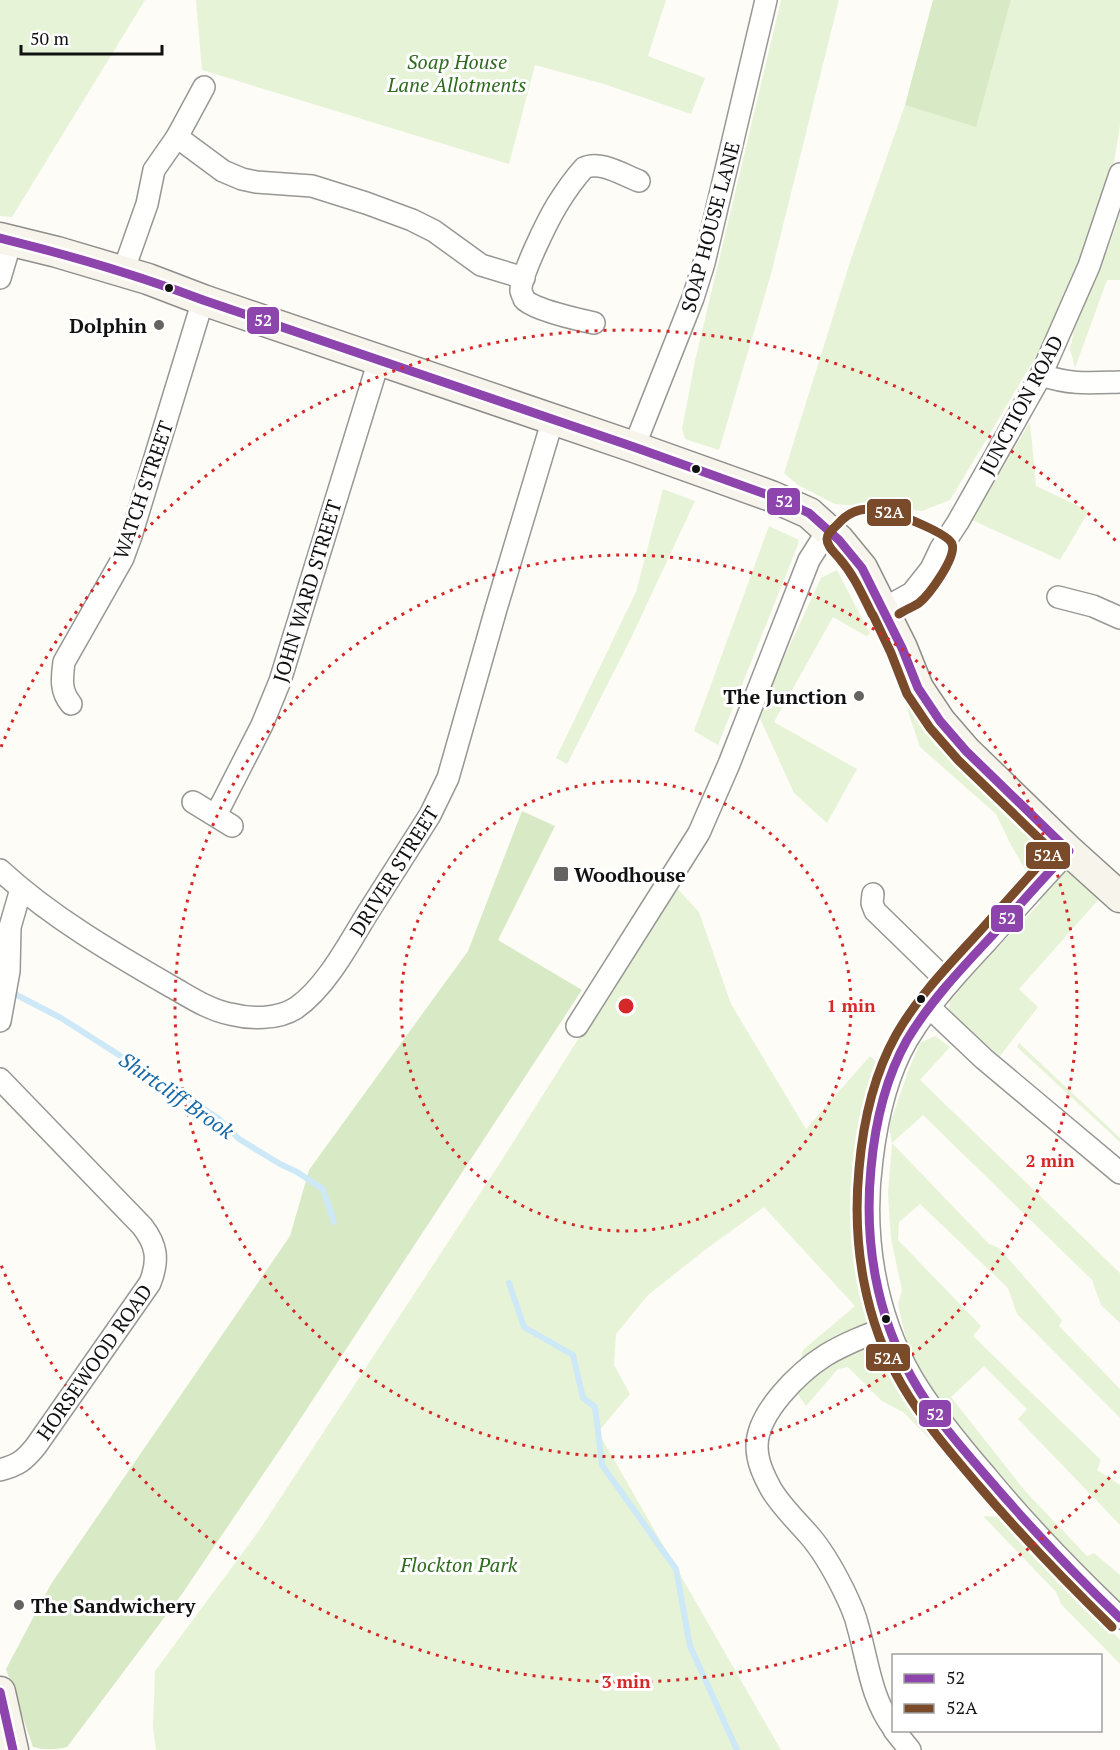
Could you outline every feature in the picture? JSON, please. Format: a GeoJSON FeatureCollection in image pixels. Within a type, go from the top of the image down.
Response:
{"type":"FeatureCollection","features":[{"type":"Feature","properties":{"kind":"main road"},"geometry":{"type":"LineString","coordinates":[[5,239],[148,279],[203,300],[554,419],[771,496],[819,521],[859,563],[902,648],[918,688],[940,721],[966,752],[1120,897]]}},
{"type":"Feature","properties":{"kind":"main road"},"geometry":{"type":"LineString","coordinates":[[0,1692],[13,1750]]}},
{"type":"Feature","properties":{"kind":"street","name":"SOAP HOUSE LANE"},"geometry":{"type":"LineString","coordinates":[[634,447],[685,320],[704,263],[766,0]]}},
{"type":"Feature","properties":{"kind":"street"},"geometry":{"type":"LineString","coordinates":[[123,272],[147,204],[154,170],[177,137],[204,87]]}},
{"type":"Feature","properties":{"kind":"street"},"geometry":{"type":"LineString","coordinates":[[177,137],[223,171],[242,179],[312,186],[356,200],[412,220],[434,231],[481,265],[524,278]]}},
{"type":"Feature","properties":{"kind":"street"},"geometry":{"type":"LineString","coordinates":[[594,323],[551,312],[528,303],[521,290],[524,278],[553,212],[584,168],[590,165],[598,166],[639,181]]}},
{"type":"Feature","properties":{"kind":"street","name":"JUNCTION ROAD"},"geometry":{"type":"LineString","coordinates":[[883,609],[912,593],[931,569],[1041,375],[1089,266],[1120,174]]}},
{"type":"Feature","properties":{"kind":"street"},"geometry":{"type":"LineString","coordinates":[[0,278],[5,239]]}},
{"type":"Feature","properties":{"kind":"street","name":"WATCH STREET"},"geometry":{"type":"LineString","coordinates":[[71,704],[63,693],[64,662],[123,558],[203,300]]}},
{"type":"Feature","properties":{"kind":"street","name":"JOHN WARD STREET"},"geometry":{"type":"LineString","coordinates":[[192,802],[224,820],[280,681],[379,360]]}},
{"type":"Feature","properties":{"kind":"street"},"geometry":{"type":"LineString","coordinates":[[1041,375],[1077,384],[1120,382]]}},
{"type":"Feature","properties":{"kind":"street","name":"DRIVER STREET"},"geometry":{"type":"LineString","coordinates":[[0,870],[21,889],[57,915],[136,966],[205,1005],[228,1014],[249,1017],[273,1017],[294,1009],[312,994],[337,962],[430,815],[448,777],[554,419]]}},
{"type":"Feature","properties":{"kind":"street"},"geometry":{"type":"LineString","coordinates":[[577,1026],[699,833],[729,764],[809,560],[819,521]]}},
{"type":"Feature","properties":{"kind":"street"},"geometry":{"type":"LineString","coordinates":[[1058,597],[1093,606],[1120,618]]}},
{"type":"Feature","properties":{"kind":"street"},"geometry":{"type":"LineString","coordinates":[[1069,851],[949,983],[908,1040],[892,1071],[876,1131],[869,1178],[868,1218],[878,1292],[888,1327],[912,1377],[960,1445],[1004,1497],[1071,1571],[1120,1618]]}},
{"type":"Feature","properties":{"kind":"street"},"geometry":{"type":"LineString","coordinates":[[0,1021],[9,971],[10,927],[21,889]]}},
{"type":"Feature","properties":{"kind":"street"},"geometry":{"type":"LineString","coordinates":[[873,894],[872,903],[875,911],[949,983]]}},
{"type":"Feature","properties":{"kind":"street"},"geometry":{"type":"LineString","coordinates":[[930,1008],[999,1072],[1120,1173]]}},
{"type":"Feature","properties":{"kind":"street","name":"HORSEWOOD ROAD"},"geometry":{"type":"LineString","coordinates":[[0,1079],[142,1226],[150,1236],[157,1261],[150,1283],[36,1446],[26,1459],[0,1470]]}},
{"type":"Feature","properties":{"kind":"street"},"geometry":{"type":"LineString","coordinates":[[888,1327],[842,1346],[806,1371],[762,1420],[757,1448],[759,1463],[772,1491],[782,1506],[823,1553],[852,1607],[870,1680],[878,1702],[892,1726]]}},
{"type":"Feature","properties":{"kind":"street"},"geometry":{"type":"LineString","coordinates":[[896,1732],[910,1750]]}},
{"type":"Feature","properties":{"kind":"green space"},"geometry":{"type":"Polygon","coordinates":[[[0,0],[145,0],[12,217],[0,216],[0,0]]]}},
{"type":"Feature","properties":{"kind":"green space","name":"Soap House Lane Allotments"},"geometry":{"type":"Polygon","coordinates":[[[196,0],[666,0],[648,56],[705,78],[691,114],[604,84],[535,65],[509,164],[202,70],[196,0]]]}},
{"type":"Feature","properties":{"kind":"green space"},"geometry":{"type":"Polygon","coordinates":[[[781,0],[839,0],[771,274],[719,450],[685,439],[682,429],[695,361],[781,0]]]}},
{"type":"Feature","properties":{"kind":"green space"},"geometry":{"type":"Polygon","coordinates":[[[933,0],[1011,0],[976,127],[905,105],[933,0]]]}},
{"type":"Feature","properties":{"kind":"green space"},"geometry":{"type":"Polygon","coordinates":[[[1011,0],[1120,0],[1120,125],[1113,169],[1059,312],[1032,363],[950,500],[922,511],[835,504],[798,485],[784,473],[851,259],[905,105],[976,126],[1011,0]]]}},
{"type":"Feature","properties":{"kind":"green space"},"geometry":{"type":"Polygon","coordinates":[[[1120,213],[1120,280],[1107,280],[1075,368],[1070,349],[1077,316],[1108,249],[1120,213]]]}},
{"type":"Feature","properties":{"kind":"green space"},"geometry":{"type":"Polygon","coordinates":[[[1030,422],[1036,486],[1089,511],[1060,560],[972,520],[1030,422]]]}},
{"type":"Feature","properties":{"kind":"green space"},"geometry":{"type":"Polygon","coordinates":[[[663,489],[695,501],[632,636],[567,764],[556,758],[636,592],[663,489]]]}},
{"type":"Feature","properties":{"kind":"green space"},"geometry":{"type":"Polygon","coordinates":[[[769,526],[799,540],[718,745],[694,731],[769,526]]]}},
{"type":"Feature","properties":{"kind":"green space"},"geometry":{"type":"Polygon","coordinates":[[[837,570],[870,634],[866,636],[833,617],[774,722],[857,769],[827,823],[794,793],[758,714],[821,578],[837,570]]]}},
{"type":"Feature","properties":{"kind":"green space"},"geometry":{"type":"Polygon","coordinates":[[[910,691],[1062,858],[1073,876],[1099,899],[1019,989],[1038,1007],[1000,1056],[957,1022],[949,1010],[950,997],[1040,903],[1029,876],[996,814],[920,747],[903,697],[910,691]]]}},
{"type":"Feature","properties":{"kind":"green space"},"geometry":{"type":"Polygon","coordinates":[[[522,811],[555,826],[498,940],[582,990],[291,1433],[182,1594],[67,1747],[42,1749],[33,1747],[6,1669],[51,1584],[290,1236],[309,1170],[468,951],[522,811]]]}},
{"type":"Feature","properties":{"kind":"green space","name":"Flockton Park"},"geometry":{"type":"Polygon","coordinates":[[[675,886],[699,912],[731,1004],[806,1129],[870,1056],[880,1065],[856,1162],[855,1218],[872,1321],[800,1363],[803,1350],[855,1306],[764,1207],[648,1295],[616,1334],[614,1365],[630,1394],[598,1432],[781,1750],[156,1750],[153,1727],[155,1671],[258,1532],[498,1166],[675,886]]]}},
{"type":"Feature","properties":{"kind":"green space"},"geometry":{"type":"Polygon","coordinates":[[[935,1036],[950,1047],[920,1080],[1120,1273],[1120,1323],[1101,1305],[1092,1280],[923,1115],[892,1143],[889,1126],[909,1069],[920,1043],[935,1036]]]}},
{"type":"Feature","properties":{"kind":"green space"},"geometry":{"type":"Polygon","coordinates":[[[1019,1043],[1120,1138],[1120,1142],[1017,1047],[1019,1043]]]}},
{"type":"Feature","properties":{"kind":"green space"},"geometry":{"type":"Polygon","coordinates":[[[892,1143],[989,1244],[999,1248],[1062,1320],[1059,1326],[1120,1389],[1120,1418],[1017,1314],[1008,1288],[920,1204],[899,1222],[898,1240],[981,1326],[973,1336],[1101,1460],[1097,1470],[1120,1485],[1120,1525],[1018,1419],[1027,1409],[984,1366],[951,1397],[1025,1491],[1087,1556],[1094,1553],[1120,1575],[1120,1603],[1077,1563],[1019,1499],[944,1409],[923,1377],[906,1339],[898,1304],[902,1290],[891,1239],[888,1194],[892,1143]]]}},
{"type":"Feature","properties":{"kind":"green space"},"geometry":{"type":"Polygon","coordinates":[[[864,1348],[880,1349],[888,1353],[896,1371],[940,1443],[936,1445],[903,1412],[882,1401],[848,1367],[838,1369],[806,1406],[795,1390],[828,1366],[864,1348]]]}},
{"type":"Feature","properties":{"kind":"green space"},"geometry":{"type":"Polygon","coordinates":[[[983,1516],[1003,1517],[1120,1640],[1120,1664],[1061,1604],[1056,1592],[983,1516]]]}},
{"type":"Feature","properties":{"kind":"waterway","name":"Shirtcliff Brook"},"geometry":{"type":"LineString","coordinates":[[9,991],[61,1018],[218,1118],[239,1139],[323,1189],[334,1222]]}},
{"type":"Feature","properties":{"kind":"waterway","name":"Shirtcliff Brook"},"geometry":{"type":"LineString","coordinates":[[509,1283],[524,1327],[573,1355],[583,1398],[595,1407],[602,1465],[676,1569],[690,1646],[737,1750]]}},
{"type":"Feature","properties":{"kind":"transit line","name":"52"},"geometry":{"type":"LineString","coordinates":[[0,238],[77,258],[153,282],[771,496],[809,513],[839,540],[862,568],[902,648],[918,688],[940,721],[966,751],[1069,851],[935,1000],[899,1055],[882,1102],[875,1135],[869,1195],[871,1250],[881,1303],[900,1354],[912,1378],[937,1417],[1035,1531],[1120,1618]]}},
{"type":"Feature","properties":{"kind":"transit line","name":"52A"},"geometry":{"type":"LineString","coordinates":[[872,614],[853,578],[827,542],[828,535],[842,520],[856,511],[867,509],[887,512],[912,520],[942,535],[952,544],[950,558],[929,592],[919,603],[899,614]]}},
{"type":"Feature","properties":{"kind":"transit line","name":"52A"},"geometry":{"type":"LineString","coordinates":[[873,615],[907,694],[930,728],[958,760],[1052,851],[924,994],[896,1035],[881,1067],[870,1100],[863,1134],[857,1197],[860,1253],[870,1308],[889,1360],[902,1385],[928,1424],[1010,1521],[1112,1627]]}},
{"type":"Feature","properties":{"kind":"transit line","name":"52"},"geometry":{"type":"LineString","coordinates":[[0,1692],[13,1750]]}},
{"type":"Feature","properties":{"kind":"place","name":"Dolphin"},"geometry":{"type":"Point","coordinates":[159,325]}},
{"type":"Feature","properties":{"kind":"place","name":"The Junction"},"geometry":{"type":"Point","coordinates":[859,696]}},
{"type":"Feature","properties":{"kind":"place","name":"Woodhouse"},"geometry":{"type":"Point","coordinates":[561,874]}},
{"type":"Feature","properties":{"kind":"place","name":"The Sandwichery"},"geometry":{"type":"Point","coordinates":[19,1605]}}]}
